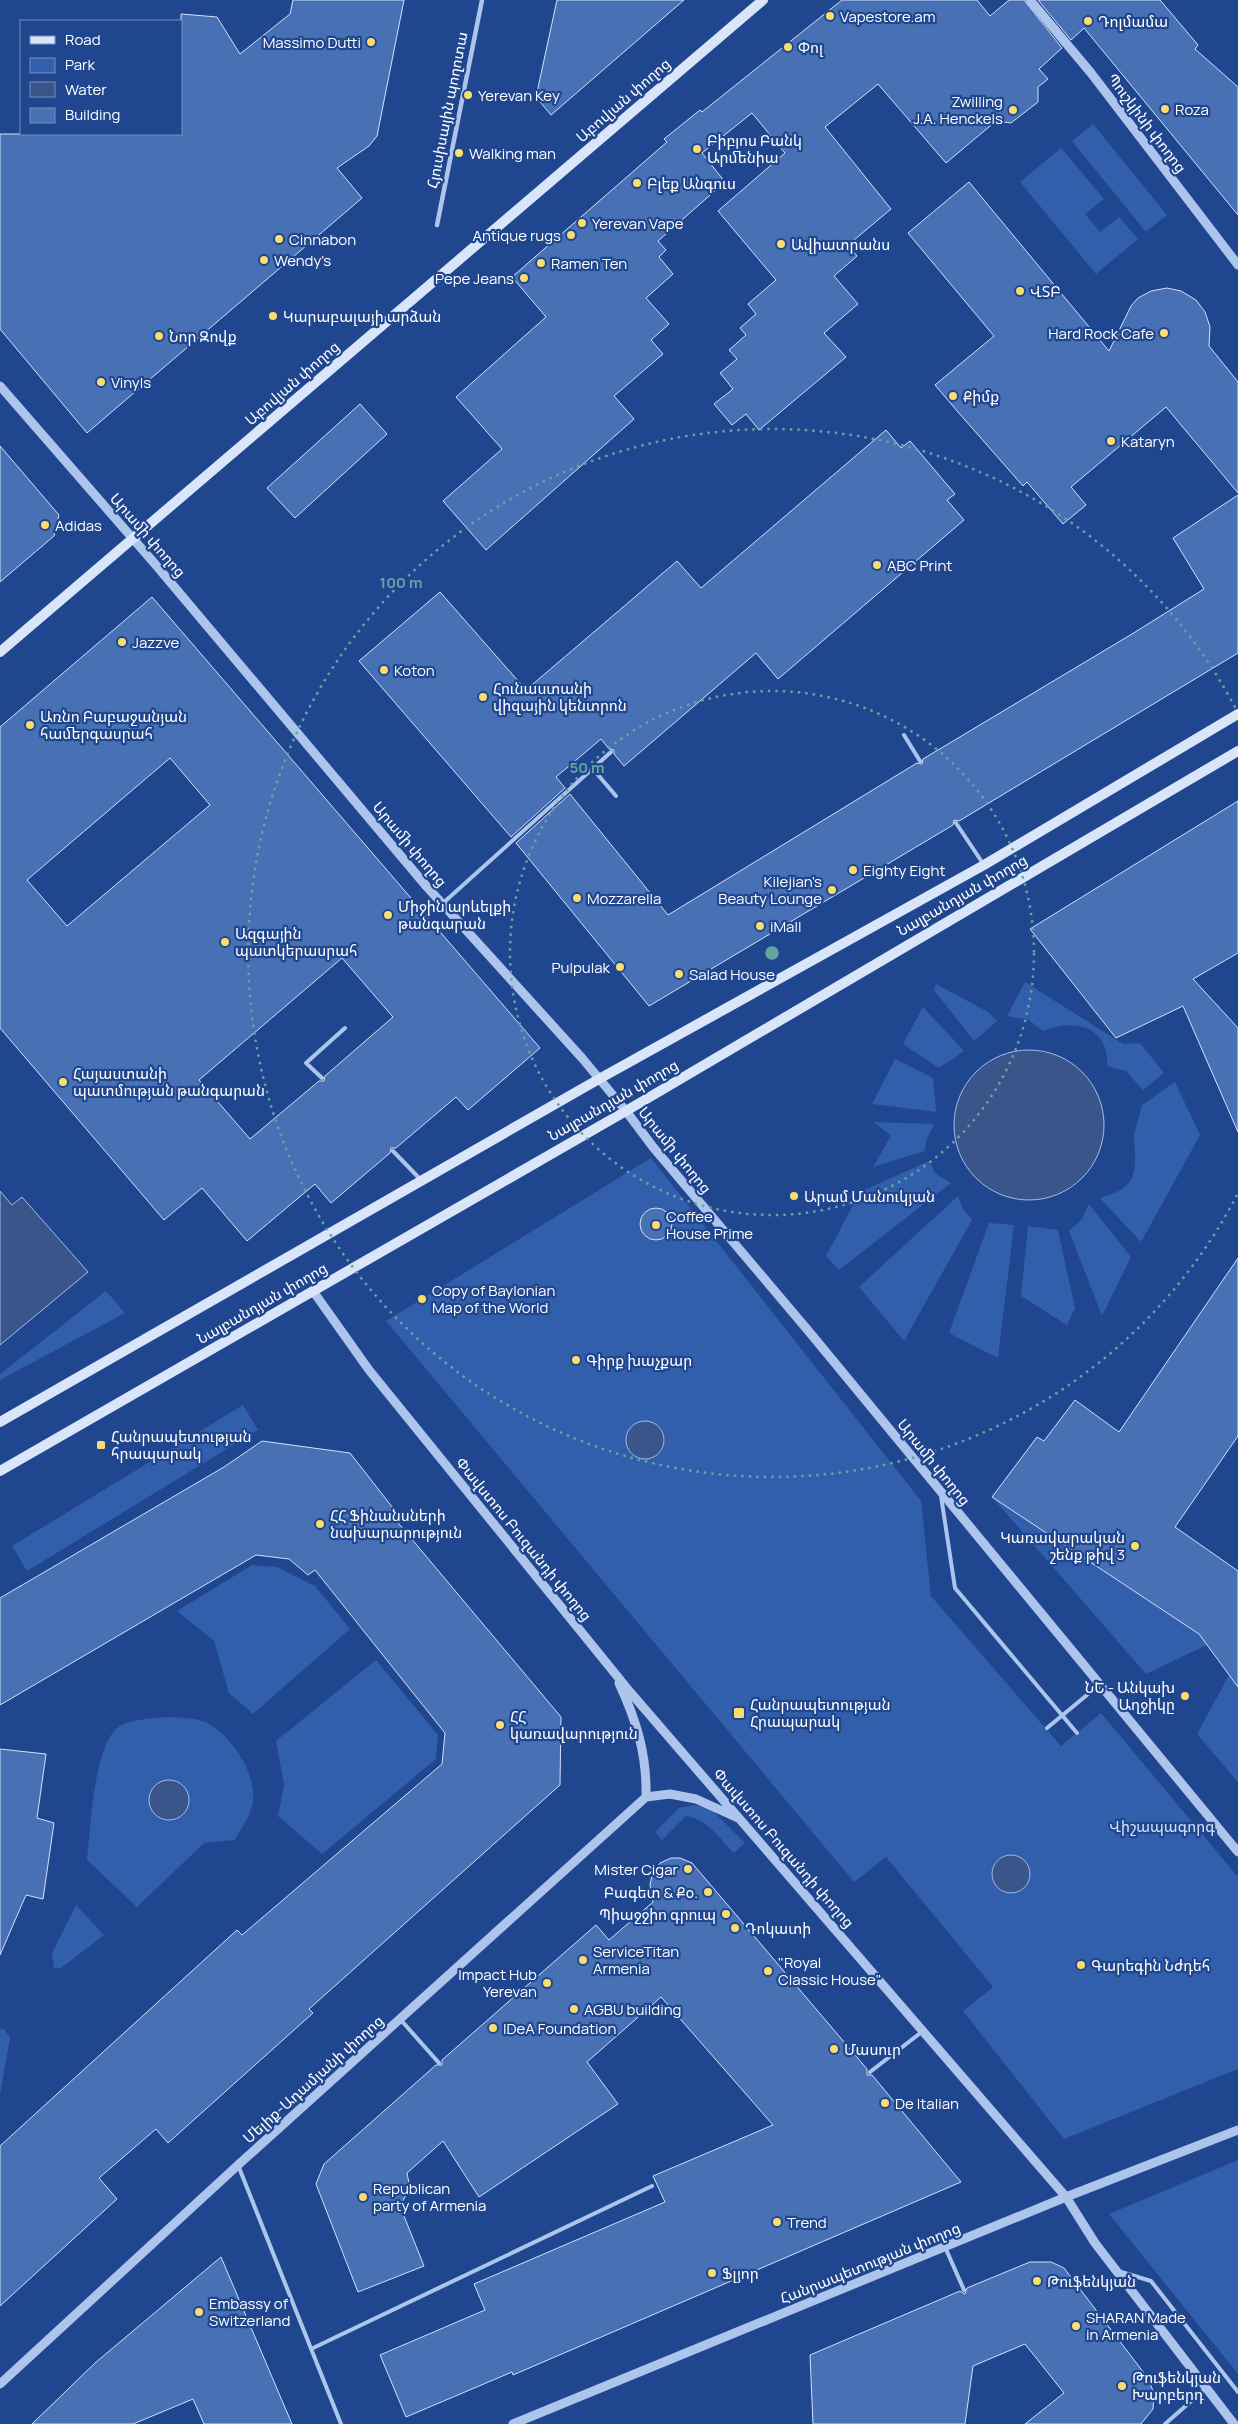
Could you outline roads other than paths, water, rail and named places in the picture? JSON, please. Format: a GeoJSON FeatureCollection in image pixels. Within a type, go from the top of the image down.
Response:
{"type":"FeatureCollection","features":[{"type":"Feature","properties":{"kind":"main road","name":"Աբովյան փողոց"},"geometry":{"type":"LineString","coordinates":[[0,652],[763,0]]}},
{"type":"Feature","properties":{"kind":"main road","name":"Նալբանդյան փողոց"},"geometry":{"type":"LineString","coordinates":[[0,1422],[599,1079],[984,865],[1238,714]]}},
{"type":"Feature","properties":{"kind":"main road","name":"Նալբանդյան փողոց"},"geometry":{"type":"LineString","coordinates":[[0,1471],[626,1110],[1238,751]]}},
{"type":"Feature","properties":{"kind":"street","name":"Հյուսիսային պողոտա"},"geometry":{"type":"LineString","coordinates":[[437,225],[482,0]]}},
{"type":"Feature","properties":{"kind":"street","name":"Պուշկինի փողոց"},"geometry":{"type":"LineString","coordinates":[[1030,0],[1091,73],[1238,265]]}},
{"type":"Feature","properties":{"kind":"street","name":"Արամի փողոց"},"geometry":{"type":"LineString","coordinates":[[0,386],[133,539],[442,904],[626,1110],[653,1147],[1238,1852]]}},
{"type":"Feature","properties":{"kind":"street","name":"Փավստոս Բուզանդի փողոց"},"geometry":{"type":"LineString","coordinates":[[313,1291],[369,1370],[614,1672],[1066,2197],[1116,2270],[1205,2389],[1234,2424]]}},
{"type":"Feature","properties":{"kind":"street"},"geometry":{"type":"LineString","coordinates":[[614,1672],[629,1703],[638,1732],[646,1767],[646,1797],[670,1794],[696,1799],[743,1820]]}},
{"type":"Feature","properties":{"kind":"street","name":"Մելիք-Ադամյանի փողոց"},"geometry":{"type":"LineString","coordinates":[[0,2384],[238,2165],[646,1797]]}},
{"type":"Feature","properties":{"kind":"street","name":"Հանրապետության փողոց"},"geometry":{"type":"LineString","coordinates":[[513,2424],[1066,2197],[1238,2130]]}},
{"type":"Feature","properties":{"kind":"lane"},"geometry":{"type":"LineString","coordinates":[[904,735],[920,761]]}},
{"type":"Feature","properties":{"kind":"lane"},"geometry":{"type":"LineString","coordinates":[[442,904],[611,752]]}},
{"type":"Feature","properties":{"kind":"lane"},"geometry":{"type":"LineString","coordinates":[[593,769],[616,796]]}},
{"type":"Feature","properties":{"kind":"lane"},"geometry":{"type":"LineString","coordinates":[[956,823],[984,865]]}},
{"type":"Feature","properties":{"kind":"lane"},"geometry":{"type":"LineString","coordinates":[[322,1078],[306,1063],[345,1028]]}},
{"type":"Feature","properties":{"kind":"lane"},"geometry":{"type":"LineString","coordinates":[[393,1151],[422,1180]]}},
{"type":"Feature","properties":{"kind":"lane"},"geometry":{"type":"LineString","coordinates":[[941,1492],[955,1588],[1077,1733]]}},
{"type":"Feature","properties":{"kind":"lane"},"geometry":{"type":"LineString","coordinates":[[1047,1728],[1099,1684]]}},
{"type":"Feature","properties":{"kind":"lane"},"geometry":{"type":"LineString","coordinates":[[400,2019],[439,2063]]}},
{"type":"Feature","properties":{"kind":"lane"},"geometry":{"type":"LineString","coordinates":[[870,2072],[923,2031]]}},
{"type":"Feature","properties":{"kind":"lane"},"geometry":{"type":"LineString","coordinates":[[238,2165],[341,2424]]}},
{"type":"Feature","properties":{"kind":"lane"},"geometry":{"type":"LineString","coordinates":[[311,2349],[652,2186]]}},
{"type":"Feature","properties":{"kind":"lane"},"geometry":{"type":"LineString","coordinates":[[945,2247],[964,2290]]}},
{"type":"Feature","properties":{"kind":"lane"},"geometry":{"type":"LineString","coordinates":[[1116,2270],[1151,2281],[1238,2392]]}},
{"type":"Feature","properties":{"kind":"lane"},"geometry":{"type":"LineString","coordinates":[[1165,2424],[1205,2389]]}},
{"type":"Feature","properties":{"kind":"water"},"geometry":{"type":"Polygon","coordinates":[[[1029,1050],[1058,1056],[1082,1072],[1098,1096],[1104,1125],[1098,1154],[1082,1178],[1058,1194],[1029,1200],[1000,1194],[976,1178],[960,1154],[954,1125],[960,1096],[976,1072],[1000,1056],[1029,1050]]]}},
{"type":"Feature","properties":{"kind":"water"},"geometry":{"type":"Polygon","coordinates":[[[0,1191],[12,1205],[22,1197],[88,1272],[0,1345],[0,1191]]]}},
{"type":"Feature","properties":{"kind":"water"},"geometry":{"type":"Polygon","coordinates":[[[645,1421],[658,1427],[664,1440],[658,1453],[645,1459],[632,1453],[626,1440],[632,1427],[645,1421]]]}},
{"type":"Feature","properties":{"kind":"water"},"geometry":{"type":"Polygon","coordinates":[[[169,1780],[183,1786],[189,1800],[183,1814],[169,1820],[155,1814],[149,1800],[155,1786],[169,1780]]]}},
{"type":"Feature","properties":{"kind":"water"},"geometry":{"type":"Polygon","coordinates":[[[1011,1855],[1024,1861],[1030,1874],[1024,1887],[1011,1893],[998,1887],[992,1874],[998,1861],[1011,1855]]]}},
{"type":"Feature","properties":{"kind":"place","name":"Vapestore.am"},"geometry":{"type":"Point","coordinates":[830,16]}},
{"type":"Feature","properties":{"kind":"place","name":"Դոլմամա"},"geometry":{"type":"Point","coordinates":[1088,21]}},
{"type":"Feature","properties":{"kind":"place","name":"Massimo Dutti"},"geometry":{"type":"Point","coordinates":[371,42]}},
{"type":"Feature","properties":{"kind":"place","name":"Փոլ"},"geometry":{"type":"Point","coordinates":[788,47]}},
{"type":"Feature","properties":{"kind":"place","name":"Yerevan Key"},"geometry":{"type":"Point","coordinates":[468,95]}},
{"type":"Feature","properties":{"kind":"place","name":"Roza"},"geometry":{"type":"Point","coordinates":[1165,109]}},
{"type":"Feature","properties":{"kind":"place","name":"Zwilling J.A. Henckels"},"geometry":{"type":"Point","coordinates":[1013,110]}},
{"type":"Feature","properties":{"kind":"place","name":"Բիբլոս Բանկ Արմենիա"},"geometry":{"type":"Point","coordinates":[697,149]}},
{"type":"Feature","properties":{"kind":"place","name":"Walking man"},"geometry":{"type":"Point","coordinates":[459,153]}},
{"type":"Feature","properties":{"kind":"place","name":"Բլեք Անգուս"},"geometry":{"type":"Point","coordinates":[637,183]}},
{"type":"Feature","properties":{"kind":"place","name":"Yerevan Vape"},"geometry":{"type":"Point","coordinates":[582,223]}},
{"type":"Feature","properties":{"kind":"place","name":"Antique rugs"},"geometry":{"type":"Point","coordinates":[571,235]}},
{"type":"Feature","properties":{"kind":"place","name":"Cinnabon"},"geometry":{"type":"Point","coordinates":[279,239]}},
{"type":"Feature","properties":{"kind":"place","name":"Ավիատրանս"},"geometry":{"type":"Point","coordinates":[781,244]}},
{"type":"Feature","properties":{"kind":"place","name":"Wendy's"},"geometry":{"type":"Point","coordinates":[264,260]}},
{"type":"Feature","properties":{"kind":"place","name":"Ramen Ten"},"geometry":{"type":"Point","coordinates":[541,263]}},
{"type":"Feature","properties":{"kind":"place","name":"Pepe Jeans"},"geometry":{"type":"Point","coordinates":[524,278]}},
{"type":"Feature","properties":{"kind":"place","name":"ՎՏԲ"},"geometry":{"type":"Point","coordinates":[1020,291]}},
{"type":"Feature","properties":{"kind":"place","name":"Կարաբալայի արձան"},"geometry":{"type":"Point","coordinates":[273,316]}},
{"type":"Feature","properties":{"kind":"place","name":"Hard Rock Cafe"},"geometry":{"type":"Point","coordinates":[1164,333]}},
{"type":"Feature","properties":{"kind":"place","name":"Նոր Զովք"},"geometry":{"type":"Point","coordinates":[159,336]}},
{"type":"Feature","properties":{"kind":"place","name":"Vinyls"},"geometry":{"type":"Point","coordinates":[101,382]}},
{"type":"Feature","properties":{"kind":"place","name":"Քիմք"},"geometry":{"type":"Point","coordinates":[953,396]}},
{"type":"Feature","properties":{"kind":"place","name":"Kataryn"},"geometry":{"type":"Point","coordinates":[1111,441]}},
{"type":"Feature","properties":{"kind":"place","name":"Adidas"},"geometry":{"type":"Point","coordinates":[45,525]}},
{"type":"Feature","properties":{"kind":"place","name":"ABC Print"},"geometry":{"type":"Point","coordinates":[877,565]}},
{"type":"Feature","properties":{"kind":"place","name":"Jazzve"},"geometry":{"type":"Point","coordinates":[122,642]}},
{"type":"Feature","properties":{"kind":"place","name":"Koton"},"geometry":{"type":"Point","coordinates":[384,670]}},
{"type":"Feature","properties":{"kind":"place","name":"Հունաստանի վիզային կենտրոն"},"geometry":{"type":"Point","coordinates":[483,697]}},
{"type":"Feature","properties":{"kind":"place","name":"Առնո Բաբաջանյան համերգասրահ"},"geometry":{"type":"Point","coordinates":[30,725]}},
{"type":"Feature","properties":{"kind":"place","name":"Eighty Eight"},"geometry":{"type":"Point","coordinates":[853,870]}},
{"type":"Feature","properties":{"kind":"place","name":"Kilejian's Beauty Lounge"},"geometry":{"type":"Point","coordinates":[832,890]}},
{"type":"Feature","properties":{"kind":"place","name":"Mozzarella"},"geometry":{"type":"Point","coordinates":[577,898]}},
{"type":"Feature","properties":{"kind":"place","name":"Միջին արևելքի թանգարան"},"geometry":{"type":"Point","coordinates":[388,915]}},
{"type":"Feature","properties":{"kind":"place","name":"iMall"},"geometry":{"type":"Point","coordinates":[760,926]}},
{"type":"Feature","properties":{"kind":"place","name":"Ազգային պատկերասրահ"},"geometry":{"type":"Point","coordinates":[225,942]}},
{"type":"Feature","properties":{"kind":"place","name":"Pulpulak"},"geometry":{"type":"Point","coordinates":[620,967]}},
{"type":"Feature","properties":{"kind":"place","name":"Salad House"},"geometry":{"type":"Point","coordinates":[679,974]}},
{"type":"Feature","properties":{"kind":"place","name":"Հայաստանի պատմության թանգարան"},"geometry":{"type":"Point","coordinates":[63,1082]}},
{"type":"Feature","properties":{"kind":"place","name":"Արամ Մանուկյան"},"geometry":{"type":"Point","coordinates":[794,1196]}},
{"type":"Feature","properties":{"kind":"place","name":"Coffee House Prime"},"geometry":{"type":"Point","coordinates":[656,1225]}},
{"type":"Feature","properties":{"kind":"place","name":"Copy of Baylonian Map of the World"},"geometry":{"type":"Point","coordinates":[422,1299]}},
{"type":"Feature","properties":{"kind":"place","name":"Գիրք խաչքար"},"geometry":{"type":"Point","coordinates":[576,1360]}},
{"type":"Feature","properties":{"kind":"place","name":"Հանրապետության հրապարակ"},"geometry":{"type":"Point","coordinates":[101,1445]}},
{"type":"Feature","properties":{"kind":"place","name":"ՀՀ Ֆինանսների նախարարություն"},"geometry":{"type":"Point","coordinates":[320,1524]}},
{"type":"Feature","properties":{"kind":"place","name":"Կառավարական շենք թիվ 3"},"geometry":{"type":"Point","coordinates":[1135,1546]}},
{"type":"Feature","properties":{"kind":"place","name":"ՆԵ - Անկախ Աղջիկը"},"geometry":{"type":"Point","coordinates":[1185,1696]}},
{"type":"Feature","properties":{"kind":"place","name":"Հանրապետության Հրապարակ"},"geometry":{"type":"Point","coordinates":[739,1713]}},
{"type":"Feature","properties":{"kind":"place","name":"ՀՀ կառավարություն"},"geometry":{"type":"Point","coordinates":[500,1725]}},
{"type":"Feature","properties":{"kind":"place","name":"Mister Cigar"},"geometry":{"type":"Point","coordinates":[688,1869]}},
{"type":"Feature","properties":{"kind":"place","name":"Բագետ & Քօ."},"geometry":{"type":"Point","coordinates":[708,1892]}},
{"type":"Feature","properties":{"kind":"place","name":"Պիաջջիո գրուպ"},"geometry":{"type":"Point","coordinates":[726,1914]}},
{"type":"Feature","properties":{"kind":"place","name":"Դոկատի"},"geometry":{"type":"Point","coordinates":[735,1928]}},
{"type":"Feature","properties":{"kind":"place","name":"ServiceTitan Armenia"},"geometry":{"type":"Point","coordinates":[583,1960]}},
{"type":"Feature","properties":{"kind":"place","name":"Գարեգին Նժդեհ"},"geometry":{"type":"Point","coordinates":[1081,1965]}},
{"type":"Feature","properties":{"kind":"place","name":"\"Royal Classic House\""},"geometry":{"type":"Point","coordinates":[768,1971]}},
{"type":"Feature","properties":{"kind":"place","name":"Impact Hub Yerevan"},"geometry":{"type":"Point","coordinates":[547,1983]}},
{"type":"Feature","properties":{"kind":"place","name":"AGBU building"},"geometry":{"type":"Point","coordinates":[574,2009]}},
{"type":"Feature","properties":{"kind":"place","name":"IDeA Foundation"},"geometry":{"type":"Point","coordinates":[493,2028]}},
{"type":"Feature","properties":{"kind":"place","name":"Մասուր"},"geometry":{"type":"Point","coordinates":[834,2049]}},
{"type":"Feature","properties":{"kind":"place","name":"De Italian"},"geometry":{"type":"Point","coordinates":[885,2103]}},
{"type":"Feature","properties":{"kind":"place","name":"Republican party of Armenia"},"geometry":{"type":"Point","coordinates":[363,2197]}},
{"type":"Feature","properties":{"kind":"place","name":"Trend"},"geometry":{"type":"Point","coordinates":[777,2222]}},
{"type":"Feature","properties":{"kind":"place","name":"Ֆլյոր"},"geometry":{"type":"Point","coordinates":[712,2273]}},
{"type":"Feature","properties":{"kind":"place","name":"Թուֆենկյան"},"geometry":{"type":"Point","coordinates":[1037,2281]}},
{"type":"Feature","properties":{"kind":"place","name":"Embassy of Switzerland"},"geometry":{"type":"Point","coordinates":[199,2312]}},
{"type":"Feature","properties":{"kind":"place","name":"SHARAN Made in Armenia"},"geometry":{"type":"Point","coordinates":[1076,2326]}},
{"type":"Feature","properties":{"kind":"place","name":"Թուֆենկյան Խարբերդ"},"geometry":{"type":"Point","coordinates":[1122,2386]}},
{"type":"Feature","properties":{"kind":"park label","name":"Վիշապագորգ"},"geometry":{"type":"Point","coordinates":[1162,1826]}}]}
